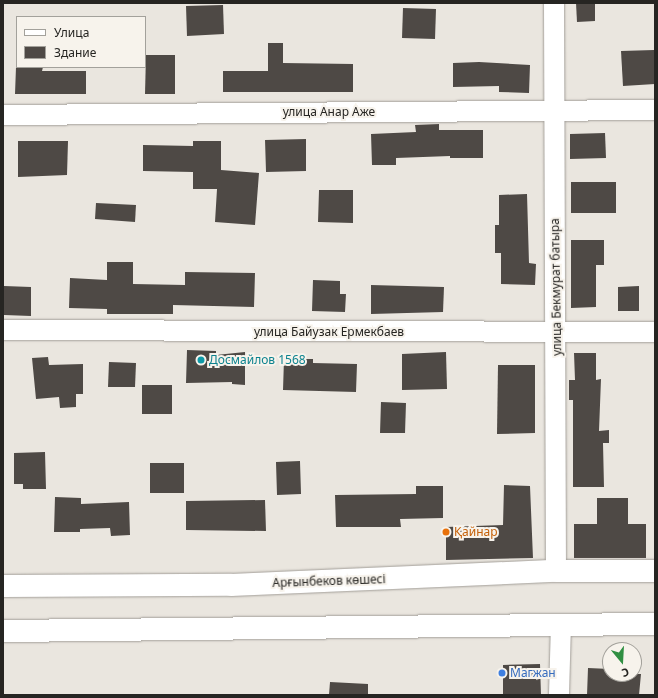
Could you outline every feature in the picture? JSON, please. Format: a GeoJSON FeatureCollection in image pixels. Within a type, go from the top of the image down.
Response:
{"type":"FeatureCollection","features":[{"type":"Feature","properties":{"kind":"main road","name":"Арғынбеков көшесі"},"geometry":{"type":"LineString","coordinates":[[3,586],[231,585],[556,571],[655,571]]}},
{"type":"Feature","properties":{"kind":"main road"},"geometry":{"type":"LineString","coordinates":[[3,631],[655,624]]}},
{"type":"Feature","properties":{"kind":"street","name":"улица Бекмурат батыра"},"geometry":{"type":"LineString","coordinates":[[554,3],[556,571]]}},
{"type":"Feature","properties":{"kind":"street","name":"улица Анар Аже"},"geometry":{"type":"LineString","coordinates":[[3,115],[655,110]]}},
{"type":"Feature","properties":{"kind":"street","name":"улица Байузак Ермекбаев"},"geometry":{"type":"LineString","coordinates":[[3,330],[556,333],[655,332]]}},
{"type":"Feature","properties":{"kind":"street"},"geometry":{"type":"LineString","coordinates":[[559,695],[561,625]]}},
{"type":"Feature","properties":{"kind":"building"},"geometry":{"type":"Polygon","coordinates":[[[576,3],[595,3],[595,21],[577,22],[576,3]]]}},
{"type":"Feature","properties":{"kind":"building"},"geometry":{"type":"Polygon","coordinates":[[[223,5],[224,34],[187,36],[186,6],[223,5]]]}},
{"type":"Feature","properties":{"kind":"building"},"geometry":{"type":"Polygon","coordinates":[[[403,8],[436,9],[435,39],[402,38],[403,8]]]}},
{"type":"Feature","properties":{"kind":"building"},"geometry":{"type":"Polygon","coordinates":[[[268,43],[283,43],[283,63],[353,64],[353,92],[223,92],[223,71],[268,71],[268,43]]]}},
{"type":"Feature","properties":{"kind":"building"},"geometry":{"type":"Polygon","coordinates":[[[654,50],[655,84],[623,86],[621,51],[654,50]]]}},
{"type":"Feature","properties":{"kind":"building"},"geometry":{"type":"Polygon","coordinates":[[[146,55],[175,55],[175,94],[145,94],[146,55]]]}},
{"type":"Feature","properties":{"kind":"building"},"geometry":{"type":"Polygon","coordinates":[[[479,62],[530,65],[529,93],[499,92],[499,86],[453,87],[453,63],[479,62]]]}},
{"type":"Feature","properties":{"kind":"building"},"geometry":{"type":"Polygon","coordinates":[[[16,67],[43,68],[42,71],[86,71],[86,94],[15,94],[16,67]]]}},
{"type":"Feature","properties":{"kind":"building"},"geometry":{"type":"Polygon","coordinates":[[[439,124],[439,130],[483,130],[483,158],[450,158],[450,156],[396,158],[396,165],[372,165],[371,134],[416,132],[415,125],[439,124]]]}},
{"type":"Feature","properties":{"kind":"building"},"geometry":{"type":"Polygon","coordinates":[[[605,133],[606,158],[570,159],[570,134],[605,133]]]}},
{"type":"Feature","properties":{"kind":"building"},"geometry":{"type":"Polygon","coordinates":[[[306,139],[306,171],[266,172],[265,140],[306,139]]]}},
{"type":"Feature","properties":{"kind":"building"},"geometry":{"type":"Polygon","coordinates":[[[18,141],[68,141],[67,175],[18,177],[18,141]]]}},
{"type":"Feature","properties":{"kind":"building"},"geometry":{"type":"Polygon","coordinates":[[[193,141],[221,141],[221,170],[259,173],[255,225],[215,222],[217,189],[193,189],[193,172],[143,171],[143,145],[193,146],[193,141]]]}},
{"type":"Feature","properties":{"kind":"building"},"geometry":{"type":"Polygon","coordinates":[[[571,182],[616,182],[616,213],[571,213],[571,182]]]}},
{"type":"Feature","properties":{"kind":"building"},"geometry":{"type":"Polygon","coordinates":[[[319,190],[353,190],[353,223],[318,222],[319,190]]]}},
{"type":"Feature","properties":{"kind":"building"},"geometry":{"type":"Polygon","coordinates":[[[527,194],[529,263],[536,264],[535,285],[501,284],[501,253],[495,253],[495,225],[499,225],[499,195],[527,194]]]}},
{"type":"Feature","properties":{"kind":"building"},"geometry":{"type":"Polygon","coordinates":[[[96,203],[136,205],[135,222],[95,219],[96,203]]]}},
{"type":"Feature","properties":{"kind":"building"},"geometry":{"type":"Polygon","coordinates":[[[571,240],[604,240],[604,265],[596,265],[596,307],[571,308],[571,240]]]}},
{"type":"Feature","properties":{"kind":"building"},"geometry":{"type":"Polygon","coordinates":[[[107,262],[133,262],[133,284],[185,285],[185,272],[255,273],[254,307],[173,305],[173,314],[107,314],[107,309],[69,308],[70,278],[107,280],[107,262]]]}},
{"type":"Feature","properties":{"kind":"building"},"geometry":{"type":"Polygon","coordinates":[[[313,280],[340,281],[340,294],[346,294],[345,312],[312,311],[313,280]]]}},
{"type":"Feature","properties":{"kind":"building"},"geometry":{"type":"Polygon","coordinates":[[[371,285],[444,287],[443,312],[371,314],[371,285]]]}},
{"type":"Feature","properties":{"kind":"building"},"geometry":{"type":"Polygon","coordinates":[[[4,286],[31,287],[31,316],[4,315],[4,286]]]}},
{"type":"Feature","properties":{"kind":"building"},"geometry":{"type":"Polygon","coordinates":[[[639,286],[639,311],[618,311],[618,287],[639,286]]]}},
{"type":"Feature","properties":{"kind":"building"},"geometry":{"type":"Polygon","coordinates":[[[187,350],[216,351],[216,355],[245,352],[245,385],[232,384],[232,382],[186,383],[187,350]]]}},
{"type":"Feature","properties":{"kind":"building"},"geometry":{"type":"Polygon","coordinates":[[[446,352],[447,389],[402,390],[402,354],[446,352]]]}},
{"type":"Feature","properties":{"kind":"building"},"geometry":{"type":"Polygon","coordinates":[[[574,353],[596,353],[596,380],[601,379],[599,431],[609,430],[609,443],[603,443],[604,487],[573,487],[573,400],[569,400],[569,380],[575,380],[574,353]]]}},
{"type":"Feature","properties":{"kind":"building"},"geometry":{"type":"Polygon","coordinates":[[[48,357],[49,365],[83,364],[83,394],[76,394],[76,407],[60,408],[59,397],[36,399],[32,358],[48,357]]]}},
{"type":"Feature","properties":{"kind":"building"},"geometry":{"type":"Polygon","coordinates":[[[284,359],[313,359],[313,363],[357,364],[356,392],[283,390],[284,359]]]}},
{"type":"Feature","properties":{"kind":"building"},"geometry":{"type":"Polygon","coordinates":[[[109,362],[136,363],[135,387],[108,387],[109,362]]]}},
{"type":"Feature","properties":{"kind":"building"},"geometry":{"type":"Polygon","coordinates":[[[498,365],[535,365],[535,433],[497,434],[498,365]]]}},
{"type":"Feature","properties":{"kind":"building"},"geometry":{"type":"Polygon","coordinates":[[[142,385],[172,385],[172,414],[142,414],[142,385]]]}},
{"type":"Feature","properties":{"kind":"building"},"geometry":{"type":"Polygon","coordinates":[[[381,402],[406,403],[405,433],[380,433],[381,402]]]}},
{"type":"Feature","properties":{"kind":"building"},"geometry":{"type":"Polygon","coordinates":[[[45,452],[46,489],[23,489],[23,484],[14,484],[14,453],[45,452]]]}},
{"type":"Feature","properties":{"kind":"building"},"geometry":{"type":"Polygon","coordinates":[[[300,461],[301,494],[277,495],[276,462],[300,461]]]}},
{"type":"Feature","properties":{"kind":"building"},"geometry":{"type":"Polygon","coordinates":[[[150,463],[184,463],[184,493],[150,493],[150,463]]]}},
{"type":"Feature","properties":{"kind":"building"},"geometry":{"type":"Polygon","coordinates":[[[504,485],[530,486],[533,558],[446,560],[446,527],[503,525],[504,485]]]}},
{"type":"Feature","properties":{"kind":"building"},"geometry":{"type":"Polygon","coordinates":[[[416,486],[443,486],[443,518],[400,519],[401,527],[336,527],[335,495],[416,494],[416,486]]]}},
{"type":"Feature","properties":{"kind":"building"},"geometry":{"type":"Polygon","coordinates":[[[55,497],[81,498],[81,504],[129,502],[130,535],[111,536],[110,528],[80,529],[80,532],[54,532],[55,497]]]}},
{"type":"Feature","properties":{"kind":"building"},"geometry":{"type":"Polygon","coordinates":[[[597,498],[628,498],[628,524],[646,524],[646,558],[574,558],[574,524],[597,524],[597,498]]]}},
{"type":"Feature","properties":{"kind":"building"},"geometry":{"type":"Polygon","coordinates":[[[265,500],[266,531],[186,530],[186,501],[265,500]]]}},
{"type":"Feature","properties":{"kind":"building"},"geometry":{"type":"Polygon","coordinates":[[[540,664],[541,695],[503,695],[503,665],[540,664]]]}},
{"type":"Feature","properties":{"kind":"building"},"geometry":{"type":"Polygon","coordinates":[[[588,668],[602,669],[602,682],[640,682],[639,695],[587,695],[588,668]]]}},
{"type":"Feature","properties":{"kind":"building"},"geometry":{"type":"Polygon","coordinates":[[[330,682],[368,684],[368,695],[329,695],[330,682]]]}},
{"type":"Feature","properties":{"kind":"place","name":"Досмайлов 1568"},"geometry":{"type":"Point","coordinates":[201,360]}},
{"type":"Feature","properties":{"kind":"place","name":"Қайнар"},"geometry":{"type":"Point","coordinates":[446,532]}},
{"type":"Feature","properties":{"kind":"place","name":"Магжан"},"geometry":{"type":"Point","coordinates":[502,673]}}]}
